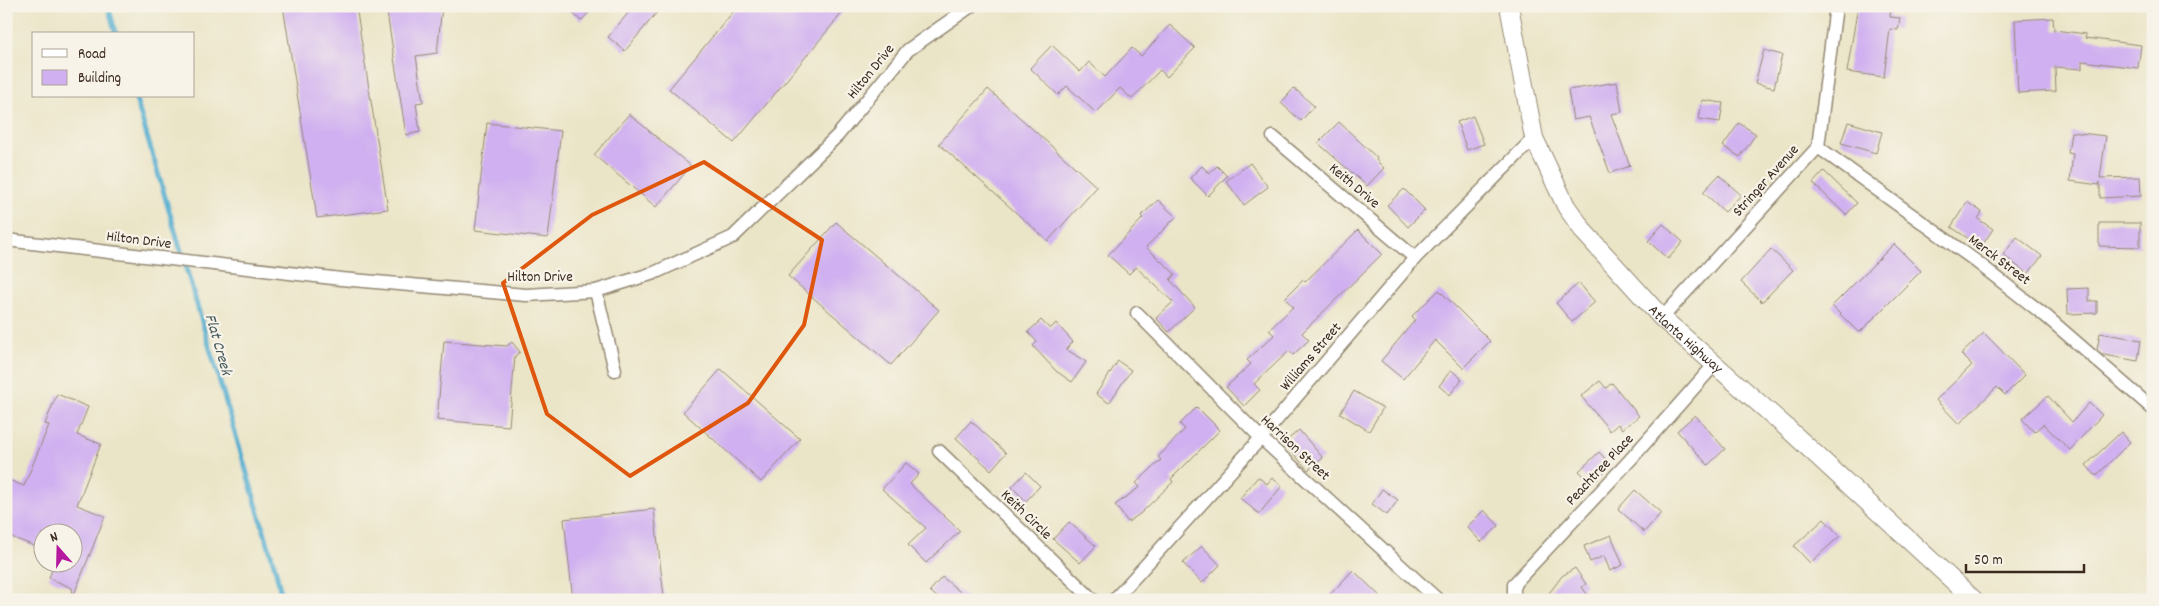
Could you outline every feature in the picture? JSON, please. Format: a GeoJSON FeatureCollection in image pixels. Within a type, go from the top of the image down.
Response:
{"type":"FeatureCollection","features":[{"type":"Feature","properties":{"kind":"main road","name":"Atlanta Highway"},"geometry":{"type":"LineString","coordinates":[[1509,6],[1534,138],[1566,206],[1585,233],[1662,318],[1974,600]]}},
{"type":"Feature","properties":{"kind":"street","name":"Hilton Drive"},"geometry":{"type":"LineString","coordinates":[[6,240],[378,282],[526,295],[596,291],[654,273],[733,237],[838,135],[908,50],[971,6]]}},
{"type":"Feature","properties":{"kind":"street","name":"Stringer Avenue"},"geometry":{"type":"LineString","coordinates":[[1662,318],[1818,147],[1836,6]]}},
{"type":"Feature","properties":{"kind":"street","name":"Keith Drive"},"geometry":{"type":"LineString","coordinates":[[1273,137],[1416,258]]}},
{"type":"Feature","properties":{"kind":"street","name":"Williams Street"},"geometry":{"type":"LineString","coordinates":[[1114,600],[1261,438],[1416,258],[1534,138]]}},
{"type":"Feature","properties":{"kind":"street","name":"Merck Street"},"geometry":{"type":"LineString","coordinates":[[1818,147],[1973,259],[2047,317],[2153,409]]}},
{"type":"Feature","properties":{"kind":"street"},"geometry":{"type":"LineString","coordinates":[[596,291],[615,370]]}},
{"type":"Feature","properties":{"kind":"street","name":"Harrison Street"},"geometry":{"type":"LineString","coordinates":[[1137,313],[1261,438],[1438,600]]}},
{"type":"Feature","properties":{"kind":"street","name":"Peachtree Place"},"geometry":{"type":"LineString","coordinates":[[1514,598],[1514,584],[1630,460],[1715,364]]}},
{"type":"Feature","properties":{"kind":"street","name":"Keith Circle"},"geometry":{"type":"LineString","coordinates":[[938,451],[1093,600]]}},
{"type":"Feature","properties":{"kind":"highlighted area"},"geometry":{"type":"Polygon","coordinates":[[[704,162],[822,240],[804,325],[748,403],[630,476],[547,414],[503,283],[592,215],[704,162]]]}},
{"type":"Feature","properties":{"kind":"building"},"geometry":{"type":"Polygon","coordinates":[[[283,6],[356,6],[388,209],[317,218],[283,6]]]}},
{"type":"Feature","properties":{"kind":"building"},"geometry":{"type":"Polygon","coordinates":[[[386,6],[442,6],[437,53],[416,56],[423,102],[416,103],[420,132],[406,135],[386,6]]]}},
{"type":"Feature","properties":{"kind":"building"},"geometry":{"type":"Polygon","coordinates":[[[565,6],[595,6],[581,21],[565,6]]]}},
{"type":"Feature","properties":{"kind":"building"},"geometry":{"type":"Polygon","coordinates":[[[634,6],[662,6],[625,51],[608,37],[634,6]]]}},
{"type":"Feature","properties":{"kind":"building"},"geometry":{"type":"Polygon","coordinates":[[[738,6],[848,6],[734,143],[669,89],[738,6]]]}},
{"type":"Feature","properties":{"kind":"building"},"geometry":{"type":"Polygon","coordinates":[[[1858,6],[1891,6],[1890,17],[1900,18],[1898,30],[1890,29],[1884,77],[1847,72],[1858,6]]]}},
{"type":"Feature","properties":{"kind":"building"},"geometry":{"type":"Polygon","coordinates":[[[2053,18],[2054,30],[2086,34],[2085,38],[2141,45],[2138,68],[2082,61],[2082,69],[2055,67],[2056,91],[2018,93],[2015,20],[2053,18]]]}},
{"type":"Feature","properties":{"kind":"building"},"geometry":{"type":"Polygon","coordinates":[[[1170,25],[1195,48],[1167,77],[1160,70],[1132,99],[1120,88],[1096,113],[1067,86],[1058,95],[1030,68],[1052,45],[1080,72],[1089,62],[1105,77],[1132,48],[1141,56],[1170,25]]]}},
{"type":"Feature","properties":{"kind":"building"},"geometry":{"type":"Polygon","coordinates":[[[1764,50],[1782,55],[1774,88],[1755,83],[1764,50]]]}},
{"type":"Feature","properties":{"kind":"building"},"geometry":{"type":"Polygon","coordinates":[[[1617,82],[1622,112],[1611,114],[1630,166],[1610,173],[1589,117],[1573,120],[1568,90],[1617,82]]]}},
{"type":"Feature","properties":{"kind":"building"},"geometry":{"type":"Polygon","coordinates":[[[1294,88],[1314,106],[1301,121],[1281,103],[1294,88]]]}},
{"type":"Feature","properties":{"kind":"building"},"geometry":{"type":"Polygon","coordinates":[[[988,89],[1097,187],[1048,241],[939,144],[988,89]]]}},
{"type":"Feature","properties":{"kind":"building"},"geometry":{"type":"Polygon","coordinates":[[[1702,100],[1723,103],[1720,122],[1699,119],[1702,100]]]}},
{"type":"Feature","properties":{"kind":"building"},"geometry":{"type":"Polygon","coordinates":[[[629,114],[691,166],[656,207],[594,155],[629,114]]]}},
{"type":"Feature","properties":{"kind":"building"},"geometry":{"type":"Polygon","coordinates":[[[1473,116],[1484,144],[1467,150],[1457,122],[1473,116]]]}},
{"type":"Feature","properties":{"kind":"building"},"geometry":{"type":"Polygon","coordinates":[[[1339,122],[1377,158],[1376,160],[1384,168],[1367,186],[1318,143],[1339,122]]]}},
{"type":"Feature","properties":{"kind":"building"},"geometry":{"type":"Polygon","coordinates":[[[1848,122],[1882,132],[1876,153],[1841,143],[1848,122]]]}},
{"type":"Feature","properties":{"kind":"building"},"geometry":{"type":"Polygon","coordinates":[[[487,123],[561,131],[548,238],[475,230],[487,123]]]}},
{"type":"Feature","properties":{"kind":"building"},"geometry":{"type":"Polygon","coordinates":[[[1739,123],[1756,134],[1740,157],[1723,146],[1739,123]]]}},
{"type":"Feature","properties":{"kind":"building"},"geometry":{"type":"Polygon","coordinates":[[[2071,132],[2106,136],[2100,178],[2140,177],[2141,196],[2100,198],[2100,182],[2099,185],[2070,181],[2073,154],[2068,153],[2071,132]]]}},
{"type":"Feature","properties":{"kind":"building"},"geometry":{"type":"Polygon","coordinates":[[[1250,163],[1268,187],[1244,205],[1226,181],[1250,163]]]}},
{"type":"Feature","properties":{"kind":"building"},"geometry":{"type":"Polygon","coordinates":[[[1202,166],[1209,173],[1217,166],[1227,176],[1208,196],[1190,178],[1202,166]]]}},
{"type":"Feature","properties":{"kind":"building"},"geometry":{"type":"Polygon","coordinates":[[[1824,171],[1857,203],[1846,215],[1813,183],[1824,171]]]}},
{"type":"Feature","properties":{"kind":"building"},"geometry":{"type":"Polygon","coordinates":[[[1719,175],[1741,195],[1725,212],[1703,192],[1719,175]]]}},
{"type":"Feature","properties":{"kind":"building"},"geometry":{"type":"Polygon","coordinates":[[[1404,189],[1425,210],[1408,227],[1387,205],[1404,189]]]}},
{"type":"Feature","properties":{"kind":"building"},"geometry":{"type":"Polygon","coordinates":[[[1158,200],[1176,217],[1146,247],[1175,274],[1170,280],[1195,307],[1169,332],[1156,318],[1173,302],[1136,267],[1129,274],[1108,255],[1143,218],[1141,216],[1158,200]]]}},
{"type":"Feature","properties":{"kind":"building"},"geometry":{"type":"Polygon","coordinates":[[[1967,202],[1982,212],[1978,219],[1993,229],[1981,247],[1951,227],[1967,202]]]}},
{"type":"Feature","properties":{"kind":"building"},"geometry":{"type":"Polygon","coordinates":[[[836,222],[939,310],[891,365],[788,276],[836,222]]]}},
{"type":"Feature","properties":{"kind":"building"},"geometry":{"type":"Polygon","coordinates":[[[2099,223],[2140,223],[2140,247],[2099,246],[2099,223]]]}},
{"type":"Feature","properties":{"kind":"building"},"geometry":{"type":"Polygon","coordinates":[[[1663,224],[1683,242],[1668,259],[1648,241],[1663,224]]]}},
{"type":"Feature","properties":{"kind":"building"},"geometry":{"type":"Polygon","coordinates":[[[1358,230],[1382,254],[1302,333],[1309,340],[1293,355],[1289,351],[1254,384],[1260,390],[1244,406],[1226,387],[1251,364],[1247,360],[1274,335],[1269,330],[1293,307],[1285,298],[1303,280],[1305,282],[1358,230]]]}},
{"type":"Feature","properties":{"kind":"building"},"geometry":{"type":"Polygon","coordinates":[[[2017,237],[2042,256],[2028,274],[2003,255],[2017,237]]]}},
{"type":"Feature","properties":{"kind":"building"},"geometry":{"type":"Polygon","coordinates":[[[1894,244],[1921,271],[1859,333],[1832,306],[1894,244]]]}},
{"type":"Feature","properties":{"kind":"building"},"geometry":{"type":"Polygon","coordinates":[[[1771,249],[1793,270],[1762,302],[1741,282],[1771,249]]]}},
{"type":"Feature","properties":{"kind":"building"},"geometry":{"type":"Polygon","coordinates":[[[1579,283],[1595,302],[1572,322],[1556,303],[1579,283]]]}},
{"type":"Feature","properties":{"kind":"building"},"geometry":{"type":"Polygon","coordinates":[[[2089,288],[2089,301],[2097,301],[2097,313],[2068,314],[2067,289],[2089,288]]]}},
{"type":"Feature","properties":{"kind":"building"},"geometry":{"type":"Polygon","coordinates":[[[1439,290],[1490,341],[1463,368],[1435,340],[1403,379],[1381,361],[1415,320],[1412,316],[1439,290]]]}},
{"type":"Feature","properties":{"kind":"building"},"geometry":{"type":"Polygon","coordinates":[[[1041,320],[1050,329],[1056,323],[1073,342],[1066,349],[1086,362],[1072,382],[1056,371],[1033,346],[1037,342],[1028,332],[1041,320]]]}},
{"type":"Feature","properties":{"kind":"building"},"geometry":{"type":"Polygon","coordinates":[[[1984,333],[2025,375],[2005,395],[1997,387],[1959,424],[1936,400],[1972,365],[1961,354],[1984,333]]]}},
{"type":"Feature","properties":{"kind":"building"},"geometry":{"type":"Polygon","coordinates":[[[2100,333],[2141,340],[2138,361],[2104,355],[2097,350],[2100,333]]]}},
{"type":"Feature","properties":{"kind":"building"},"geometry":{"type":"Polygon","coordinates":[[[444,341],[507,346],[512,342],[520,352],[515,356],[509,426],[437,420],[444,341]]]}},
{"type":"Feature","properties":{"kind":"building"},"geometry":{"type":"Polygon","coordinates":[[[1118,361],[1131,370],[1109,403],[1096,394],[1118,361]]]}},
{"type":"Feature","properties":{"kind":"building"},"geometry":{"type":"Polygon","coordinates":[[[721,369],[800,439],[761,482],[683,412],[721,369]]]}},
{"type":"Feature","properties":{"kind":"building"},"geometry":{"type":"Polygon","coordinates":[[[1451,370],[1462,379],[1450,395],[1439,386],[1451,370]]]}},
{"type":"Feature","properties":{"kind":"building"},"geometry":{"type":"Polygon","coordinates":[[[1600,381],[1606,388],[1612,383],[1639,416],[1622,429],[1618,424],[1610,431],[1581,396],[1600,381]]]}},
{"type":"Feature","properties":{"kind":"building"},"geometry":{"type":"Polygon","coordinates":[[[1354,391],[1383,408],[1369,431],[1340,413],[1354,391]]]}},
{"type":"Feature","properties":{"kind":"building"},"geometry":{"type":"Polygon","coordinates":[[[57,394],[88,407],[77,435],[101,444],[77,505],[105,516],[73,597],[72,588],[49,578],[50,574],[82,574],[82,524],[32,524],[32,545],[6,535],[6,479],[24,486],[49,425],[45,424],[57,394]]]}},
{"type":"Feature","properties":{"kind":"building"},"geometry":{"type":"Polygon","coordinates":[[[2048,396],[2072,422],[2089,403],[2102,415],[2070,450],[2043,424],[2034,432],[2022,419],[2048,396]]]}},
{"type":"Feature","properties":{"kind":"building"},"geometry":{"type":"Polygon","coordinates":[[[1197,407],[1220,430],[1171,479],[1173,482],[1141,513],[1128,522],[1115,505],[1140,487],[1136,483],[1161,460],[1158,457],[1185,429],[1180,424],[1197,407]]]}},
{"type":"Feature","properties":{"kind":"building"},"geometry":{"type":"Polygon","coordinates":[[[1695,415],[1725,449],[1708,465],[1677,431],[1695,415]]]}},
{"type":"Feature","properties":{"kind":"building"},"geometry":{"type":"Polygon","coordinates":[[[971,421],[1006,453],[991,470],[956,438],[971,421]]]}},
{"type":"Feature","properties":{"kind":"building"},"geometry":{"type":"Polygon","coordinates":[[[1299,430],[1323,458],[1308,470],[1284,443],[1299,430]]]}},
{"type":"Feature","properties":{"kind":"building"},"geometry":{"type":"Polygon","coordinates":[[[2121,432],[2130,442],[2096,476],[2086,465],[2121,432]]]}},
{"type":"Feature","properties":{"kind":"building"},"geometry":{"type":"Polygon","coordinates":[[[1599,452],[1611,465],[1592,484],[1579,471],[1599,452]]]}},
{"type":"Feature","properties":{"kind":"building"},"geometry":{"type":"Polygon","coordinates":[[[906,463],[919,474],[910,484],[960,531],[926,563],[908,545],[926,528],[882,489],[906,463]]]}},
{"type":"Feature","properties":{"kind":"building"},"geometry":{"type":"Polygon","coordinates":[[[1026,472],[1040,486],[1026,501],[1012,487],[1026,472]]]}},
{"type":"Feature","properties":{"kind":"building"},"geometry":{"type":"Polygon","coordinates":[[[1258,477],[1267,484],[1272,478],[1282,486],[1259,514],[1240,498],[1258,477]]]}},
{"type":"Feature","properties":{"kind":"building"},"geometry":{"type":"Polygon","coordinates":[[[1382,489],[1398,500],[1387,515],[1372,504],[1382,489]]]}},
{"type":"Feature","properties":{"kind":"building"},"geometry":{"type":"Polygon","coordinates":[[[1635,490],[1661,513],[1644,532],[1618,509],[1635,490]]]}},
{"type":"Feature","properties":{"kind":"building"},"geometry":{"type":"Polygon","coordinates":[[[654,509],[664,597],[642,600],[573,600],[564,519],[654,509]]]}},
{"type":"Feature","properties":{"kind":"building"},"geometry":{"type":"Polygon","coordinates":[[[1484,510],[1499,526],[1481,542],[1467,527],[1484,510]]]}},
{"type":"Feature","properties":{"kind":"building"},"geometry":{"type":"Polygon","coordinates":[[[1824,519],[1840,536],[1810,563],[1794,546],[1824,519]]]}},
{"type":"Feature","properties":{"kind":"building"},"geometry":{"type":"Polygon","coordinates":[[[1069,522],[1096,546],[1080,563],[1053,539],[1069,522]]]}},
{"type":"Feature","properties":{"kind":"building"},"geometry":{"type":"Polygon","coordinates":[[[1611,535],[1623,565],[1610,571],[1604,556],[1590,562],[1584,546],[1611,535]]]}},
{"type":"Feature","properties":{"kind":"building"},"geometry":{"type":"Polygon","coordinates":[[[1202,546],[1220,565],[1202,583],[1183,563],[1202,546]]]}},
{"type":"Feature","properties":{"kind":"building"},"geometry":{"type":"Polygon","coordinates":[[[1575,568],[1586,584],[1582,587],[1591,600],[1544,600],[1562,576],[1575,568]]]}},
{"type":"Feature","properties":{"kind":"building"},"geometry":{"type":"Polygon","coordinates":[[[1353,570],[1384,600],[1325,600],[1353,570]]]}},
{"type":"Feature","properties":{"kind":"building"},"geometry":{"type":"Polygon","coordinates":[[[942,577],[970,600],[940,600],[930,591],[942,577]]]}},
{"type":"Feature","properties":{"kind":"waterway","name":"Flat Creek"},"geometry":{"type":"LineString","coordinates":[[108,6],[115,32]]}},
{"type":"Feature","properties":{"kind":"waterway","name":"Flat Creek"},"geometry":{"type":"LineString","coordinates":[[136,98],[276,571],[282,600]]}}]}
